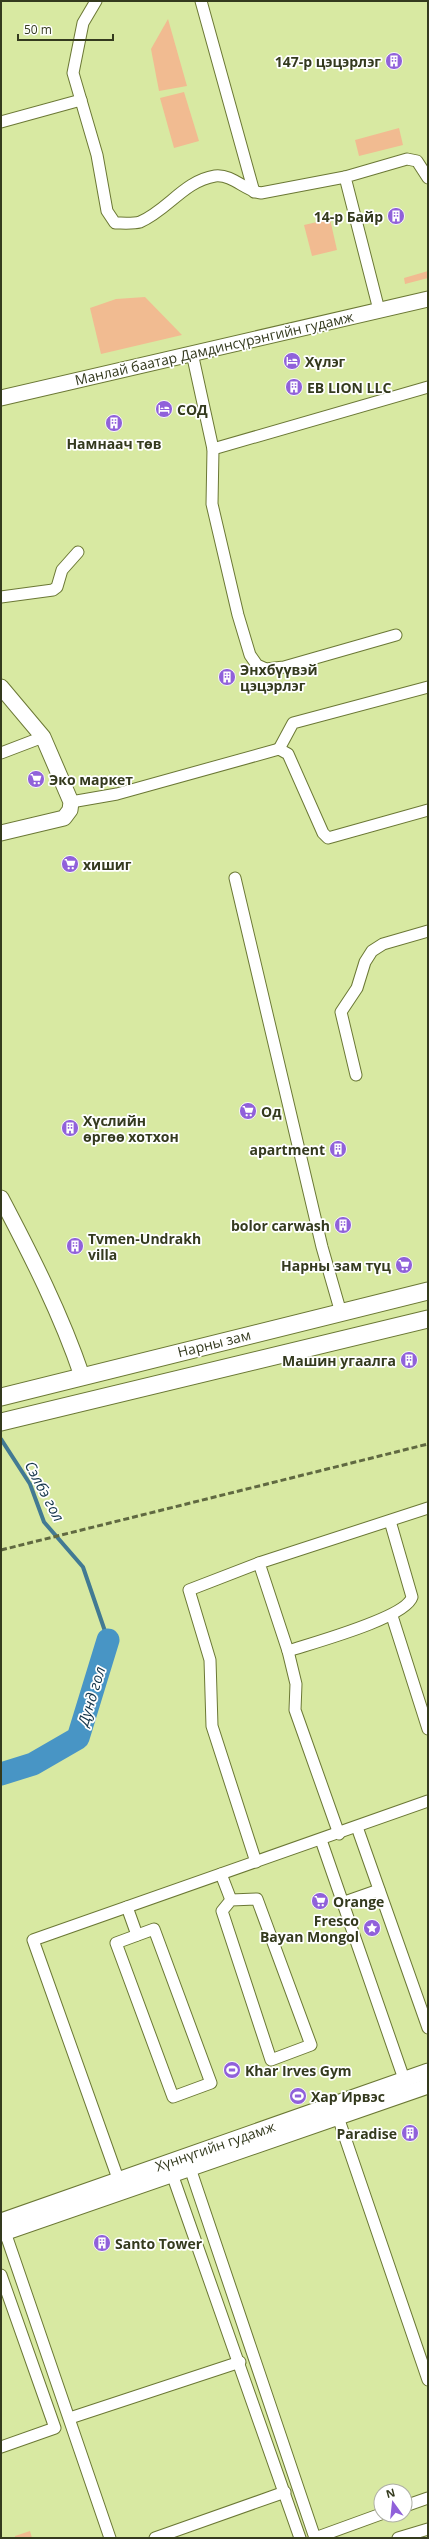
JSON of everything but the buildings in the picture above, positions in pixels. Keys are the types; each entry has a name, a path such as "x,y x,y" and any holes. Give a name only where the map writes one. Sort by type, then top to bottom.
{"main road":[{"name":"Манлай баатар Дамдинсүрэнгийн гудамж","path":"1,398 428,299"},
{"path":"1,687 43,737 71,802 70,810 64,818 1,833"},
{"path":"1,1198 30,1254 68,1339 82,1376"},
{"name":"Нарны зам","path":"1,1397 428,1291"},
{"path":"345,1312 356,1325 356,1336"},
{"name":"Нарны зам","path":"1,1422 428,1319"},
{"name":"Хүннүгийн гудамж","path":"2,2229 428,2071"},
{"name":"Хүннүгийн гудамж","path":"121,2186 172,2174 428,2086"}],"street":[{"path":"96,1 83,23 73,72 97,155 107,211 115,223 139,222 164,209 188,186 216,176 225,176 254,192 261,193 345,177 407,159 417,160 428,178"},
{"path":"201,1 254,192"},
{"path":"1,122 81,100"},
{"path":"345,177 379,310"},
{"path":"192,353 213,449 212,504 238,614 250,655 257,665 266,669 284,667 396,635"},
{"path":"213,449 428,387"},
{"path":"1,597 53,590 57,587 62,570 78,552"},
{"path":"279,749 293,724 428,687"},
{"path":"1,753 43,737"},
{"path":"71,802 123,792 279,749 288,754 320,826 328,838 428,810"},
{"path":"235,878 322,1247 345,1312"},
{"path":"356,1075 340,1012 357,988 365,962 377,947 428,931"},
{"path":"256,1862 212,1726 210,1660 189,1590 259,1563 428,1508"},
{"path":"288,1651 392,1616 410,1602 412,1597 390,1521"},
{"path":"259,1563 288,1651 296,1684 296,1710 339,1834"},
{"path":"392,1616 428,1729"},
{"path":"121,2186 33,1940 428,1802"},
{"path":"357,1827 428,2028"},
{"path":"321,1840 404,2079"},
{"path":"221,1874 232,1900"},
{"path":"342,1903 379,1890"},
{"path":"258,1898 311,2046 271,2060 222,1912 232,1900 258,1898"},
{"path":"127,1907 137,1935"},
{"path":"154,1929 211,2083 173,2097 116,1943 137,1935 154,1929"},
{"path":"338,2117 428,2380"},
{"path":"190,2168 315,2538 373,2517"},
{"path":"172,2174 240,2362 300,2538"},
{"path":"2,2229 70,2418 110,2538"},
{"path":"1,2275 55,2428 1,2447"},
{"path":"70,2418 240,2362"},
{"path":"155,2538 285,2492"},
{"path":"413,2503 428,2498"},
{"path":"398,2538 428,2529"}],"shaded area":[{"path":"168,19 187,86 159,91 151,49"},
{"path":"184,92 199,141 174,148 160,98"},
{"path":"399,128 403,145 359,156 355,140"},
{"path":"330,219 337,250 312,256 304,225"},
{"path":"428,271 428,278 405,284 404,278"},
{"path":"145,297 182,335 101,354 90,308 116,299"},
{"path":"30,2531 32,2538 15,2538 15,2536"}],"waterway":[{"name":"Сэлбэ гол","path":"1,1439 30,1484 44,1522 83,1567 108,1640"},
{"name":"Дунд гол","path":"1,1774 33,1764 78,1738 108,1640"}],"railway":[{"path":"1,1550 428,1444"}],"place":[{"name":"147-р цэцэрлэг","path":"394,61"},
{"name":"14-р Байр","path":"396,216"},
{"name":"Хүлэг","path":"292,361"},
{"name":"EB LION LLC","path":"294,387"},
{"name":"СОД","path":"164,409"},
{"name":"Намнаач төв","path":"114,423"},
{"name":"Энхбүүвэй цэцэрлэг","path":"227,677"},
{"name":"Эко маркет","path":"36,779"},
{"name":"хишиг","path":"70,864"},
{"name":"Од","path":"248,1111"},
{"name":"Хүслийн өргөө хотхон","path":"70,1128"},
{"name":"apartment","path":"338,1149"},
{"name":"bolor carwash","path":"343,1225"},
{"name":"Tvmen-Undrakh villa","path":"75,1246"},
{"name":"Нарны зам түц","path":"404,1265"},
{"name":"Машин угаалга","path":"409,1360"},
{"name":"Orange","path":"320,1901"},
{"name":"Fresco Bayan Mongol","path":"372,1928"},
{"name":"Khar Irves Gym","path":"232,2070"},
{"name":"Хар Ирвэс","path":"298,2096"},
{"name":"Paradise","path":"410,2133"},
{"name":"Santo Tower","path":"102,2243"}]}
